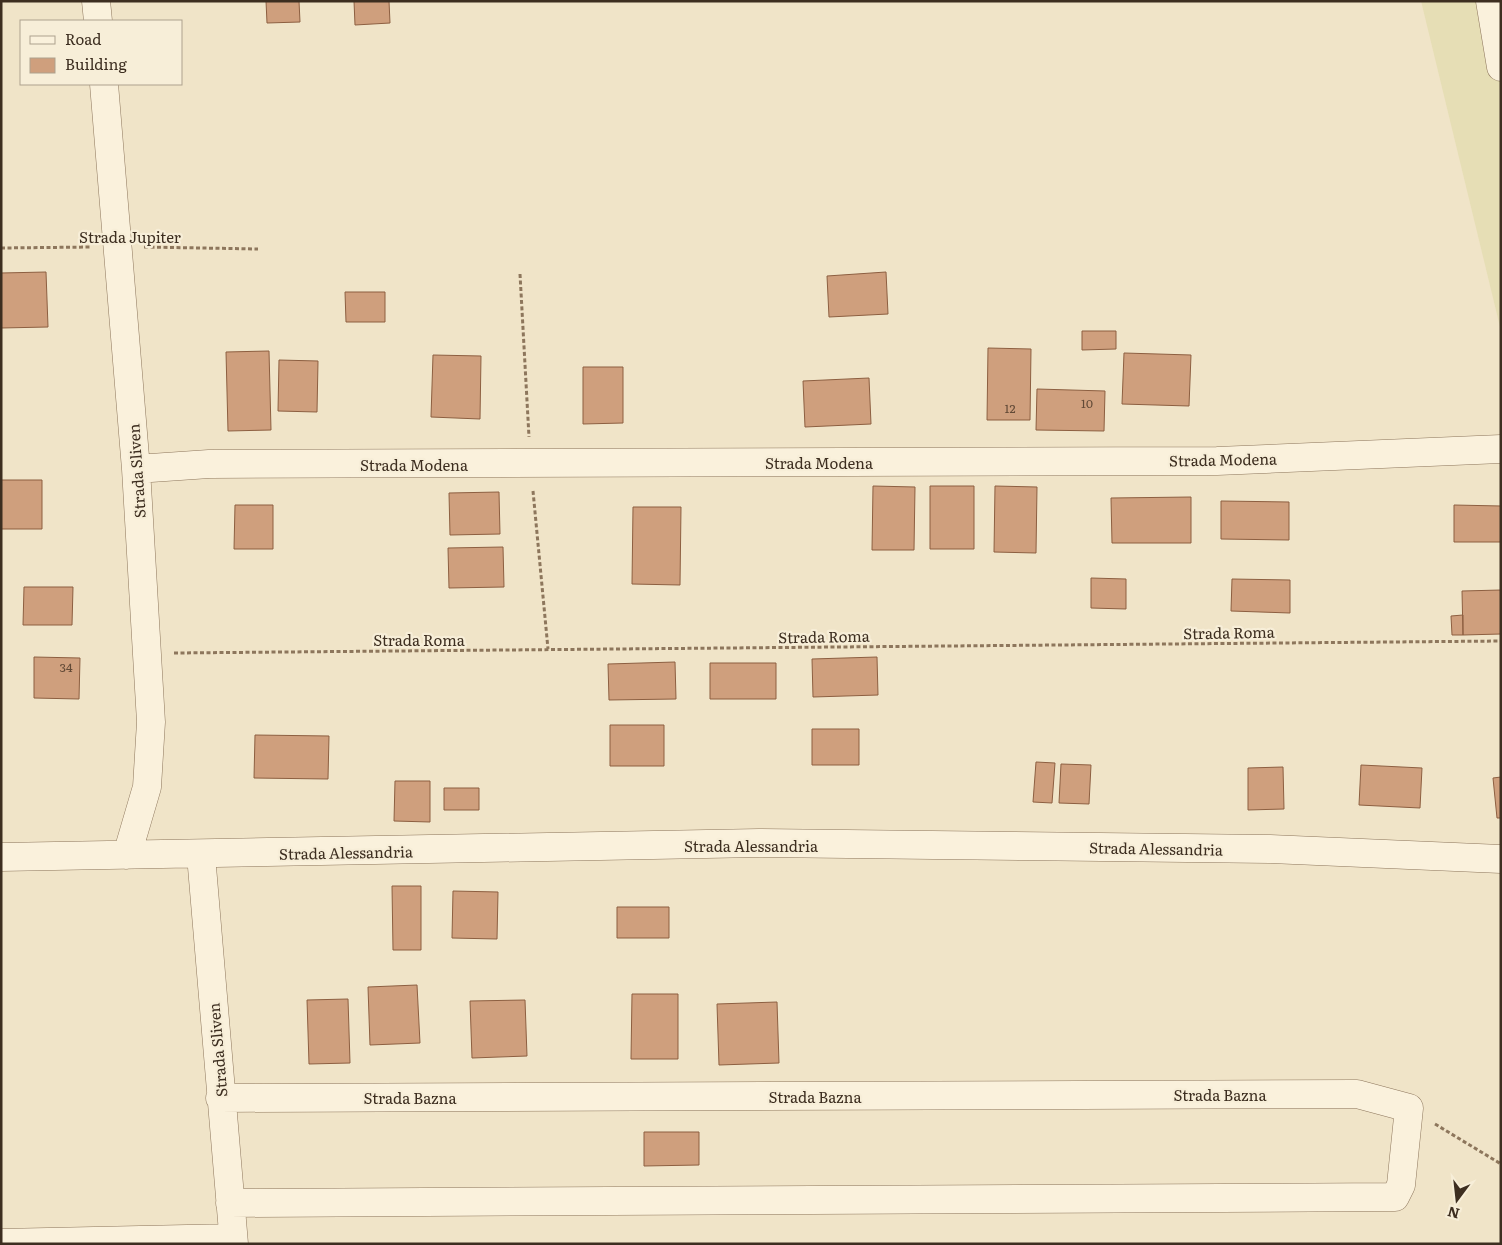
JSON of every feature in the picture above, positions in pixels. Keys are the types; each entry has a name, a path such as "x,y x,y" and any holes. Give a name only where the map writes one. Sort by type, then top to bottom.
{"street":[{"path":"96,1 98,20"},
{"path":"1490,1 1501,67"},
{"name":"Strada Sliven","path":"104,85 136,469 151,722 147,788 127,855"},
{"name":"Strada Modena","path":"136,469 209,464 1217,461 1501,449"},
{"name":"Strada Alessandria","path":"1,857 201,855 759,843 1270,849 1501,859"},
{"name":"Strada Sliven","path":"201,855 220,1098 234,1241"},
{"name":"Strada Bazna","path":"220,1098 1357,1094 1409,1108"},
{"path":"230,1203 1395,1197 1401,1185 1409,1108"},
{"path":"1,1243 234,1241"}],"path":[{"name":"Strada Jupiter","path":"1,248 258,249"},
{"name":"Strada Roma","path":"147,653 1501,641"},
{"path":"1409,1108 1501,1164"}],"shaded area":[{"path":"1421,1 1501,1 1501,331"}],"building":[{"path":"266,1 299,1 300,22 267,23"},
{"path":"354,1 389,1 390,23 355,25"},
{"path":"46,272 48,327 1,328 1,273"},
{"path":"886,272 888,314 829,317 827,276"},
{"path":"345,292 385,292 385,322 346,322"},
{"path":"1082,331 1116,331 1116,349 1082,350"},
{"path":"988,348 1031,349 1030,420 987,420"},
{"path":"269,351 271,430 228,431 226,352"},
{"path":"1124,353 1191,355 1189,406 1122,404"},
{"path":"433,355 481,356 480,419 431,417"},
{"path":"279,360 318,361 317,412 278,411"},
{"path":"583,367 623,367 623,423 583,424"},
{"path":"869,378 871,424 805,427 803,381"},
{"path":"1037,389 1105,391 1104,431 1036,430"},
{"path":"1,480 42,480 42,529 1,529"},
{"path":"873,486 915,487 914,550 872,550"},
{"path":"930,486 974,486 974,549 930,549"},
{"path":"995,486 1037,487 1036,553 994,552"},
{"path":"499,492 500,534 450,535 449,493"},
{"path":"1191,497 1191,543 1112,543 1111,498"},
{"path":"1221,501 1289,502 1289,540 1221,539"},
{"path":"235,505 273,505 273,549 234,549"},
{"path":"1454,505 1501,506 1501,542 1454,542"},
{"path":"633,507 681,507 680,585 632,584"},
{"path":"503,547 504,587 449,588 448,548"},
{"path":"1091,578 1126,579 1126,609 1091,608"},
{"path":"1232,579 1290,580 1290,613 1231,611"},
{"path":"24,587 73,587 72,625 23,625"},
{"path":"1501,590 1501,634 1463,635 1462,591"},
{"path":"1463,615 1463,635 1452,635 1451,616"},
{"path":"34,657 80,658 79,699 34,698"},
{"path":"877,657 878,695 813,697 812,659"},
{"path":"675,662 676,699 609,700 608,664"},
{"path":"710,663 776,663 776,699 710,699"},
{"path":"610,725 664,725 664,766 610,766"},
{"path":"812,729 859,729 859,765 812,765"},
{"path":"255,735 329,736 328,779 254,778"},
{"path":"1036,762 1055,763 1052,803 1033,802"},
{"path":"1061,764 1091,765 1089,804 1059,803"},
{"path":"1361,765 1422,768 1420,808 1359,805"},
{"path":"1283,767 1284,809 1248,810 1248,768"},
{"path":"1501,777 1501,818 1497,818 1493,778"},
{"path":"395,781 430,781 430,822 394,821"},
{"path":"444,788 479,788 479,810 444,810"},
{"path":"392,886 421,886 421,950 393,950"},
{"path":"453,891 498,892 497,939 452,938"},
{"path":"617,907 669,907 669,938 617,938"},
{"path":"417,985 420,1043 370,1045 368,987"},
{"path":"632,994 678,994 678,1059 631,1059"},
{"path":"348,999 350,1063 309,1064 307,1000"},
{"path":"525,1000 527,1056 472,1058 470,1001"},
{"path":"777,1002 779,1063 719,1065 717,1004"},
{"path":"644,1132 699,1132 699,1165 644,1166"}]}
